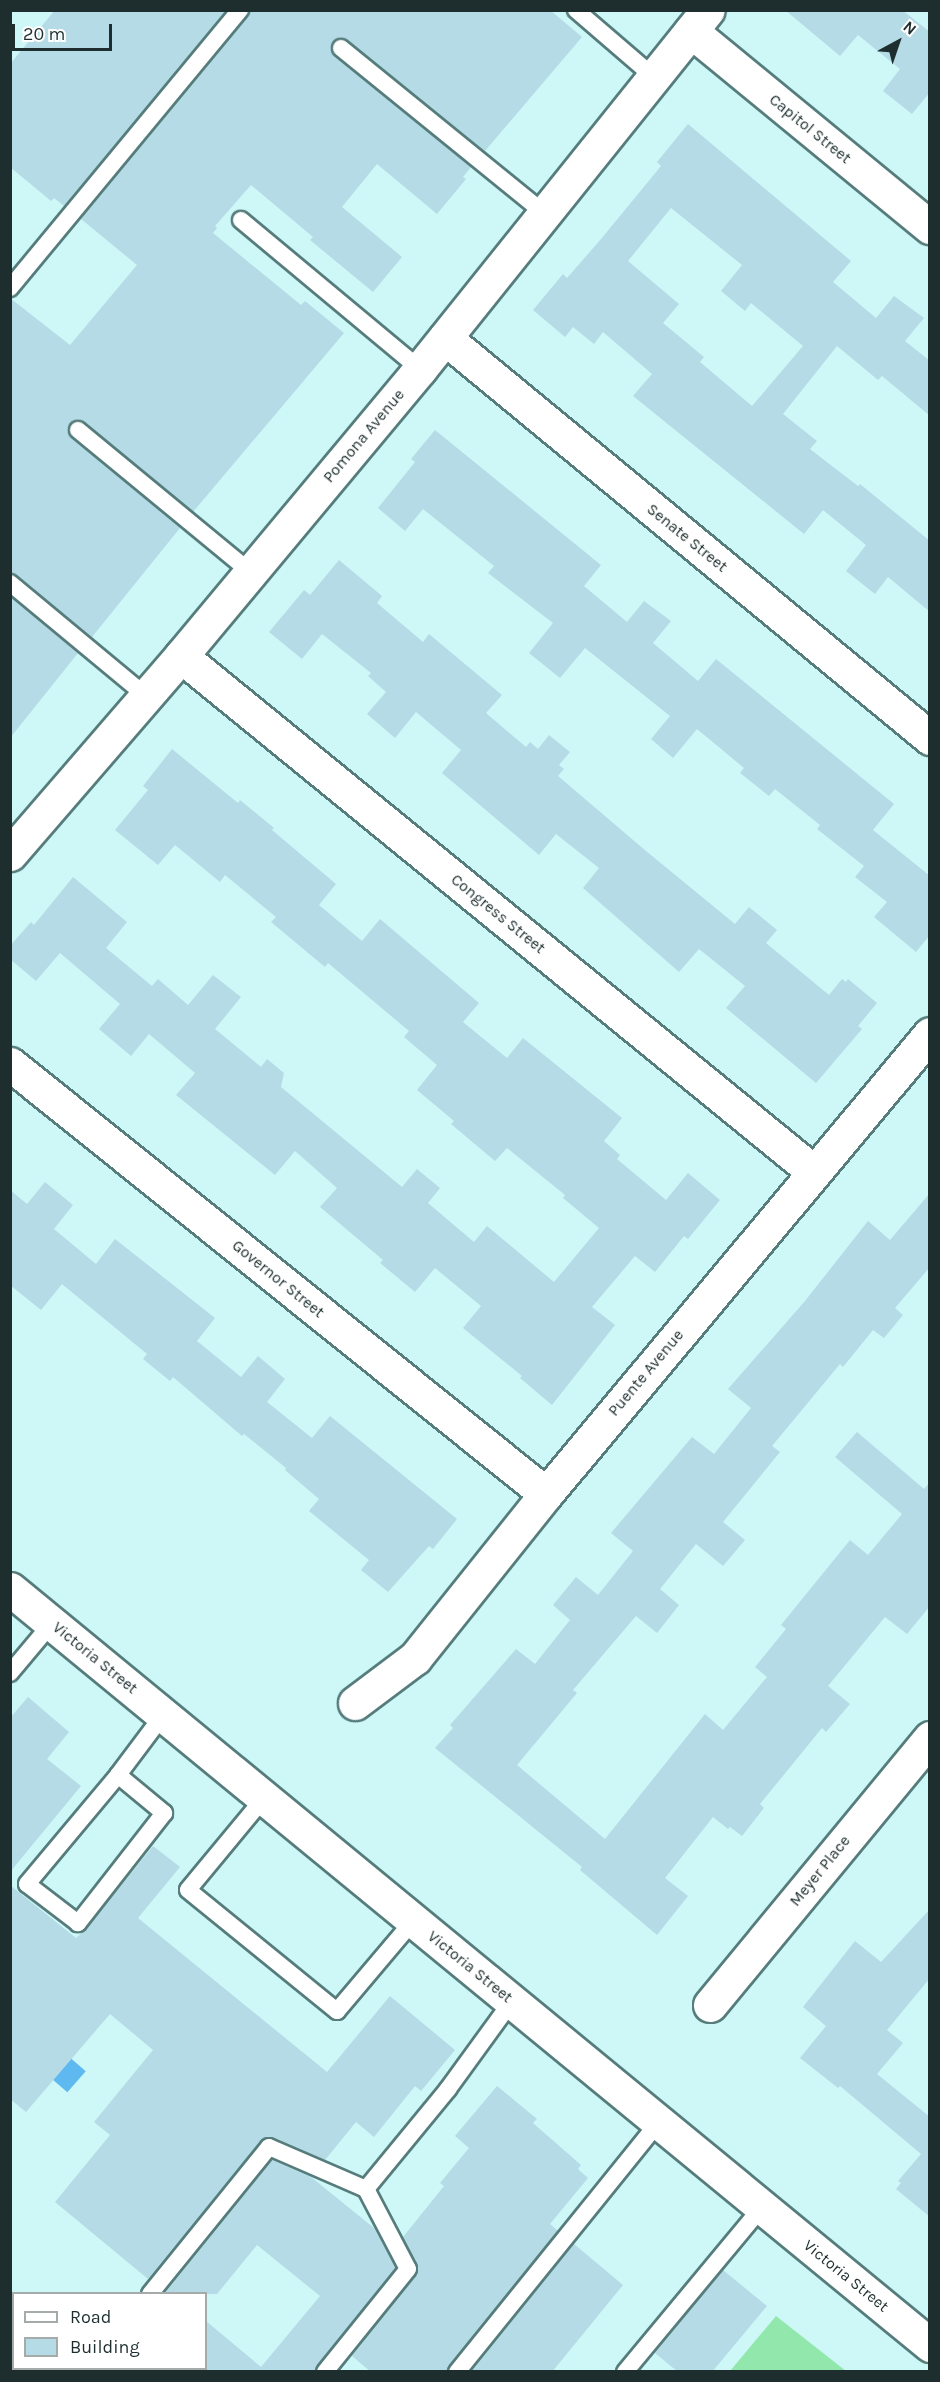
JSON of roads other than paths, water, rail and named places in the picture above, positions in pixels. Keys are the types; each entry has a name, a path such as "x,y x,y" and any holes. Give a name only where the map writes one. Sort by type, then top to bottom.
{"street":[{"name":"Pomona Avenue","path":"10,854 181,656 420,369 700,21"},
{"name":"Capitol Street","path":"700,21 930,227"},
{"name":"Senate Street","path":"445,338 930,738"},
{"name":"Congress Street","path":"181,656 814,1172"},
{"name":"Puente Avenue","path":"356,1703 416,1658 546,1494 930,1034"},
{"name":"Governor Street","path":"10,1064 546,1494"},
{"name":"Victoria Street","path":"10,1589 930,2345"},
{"name":"Meyer Place","path":"710,2005 930,1738"}],"lane":[{"path":"10,288 240,10"},
{"path":"576,10 654,77"},
{"path":"341,48 544,213"},
{"path":"241,220 420,369"},
{"path":"78,430 250,572"},
{"path":"10,583 146,696"},
{"path":"10,1673 52,1623"},
{"path":"118,1775 164,1813 78,1923 27,1884 118,1775 163,1714"},
{"path":"264,1798 188,1890 337,2011 413,1921"},
{"path":"366,2189 448,2089 512,2001"},
{"path":"457,2372 659,2122"},
{"path":"152,2292 269,2147 366,2189 408,2269 325,2372"},
{"path":"625,2372 762,2207"}],"water":[{"path":"51,2041 86,2071 67,2092 33,2062"}]}
